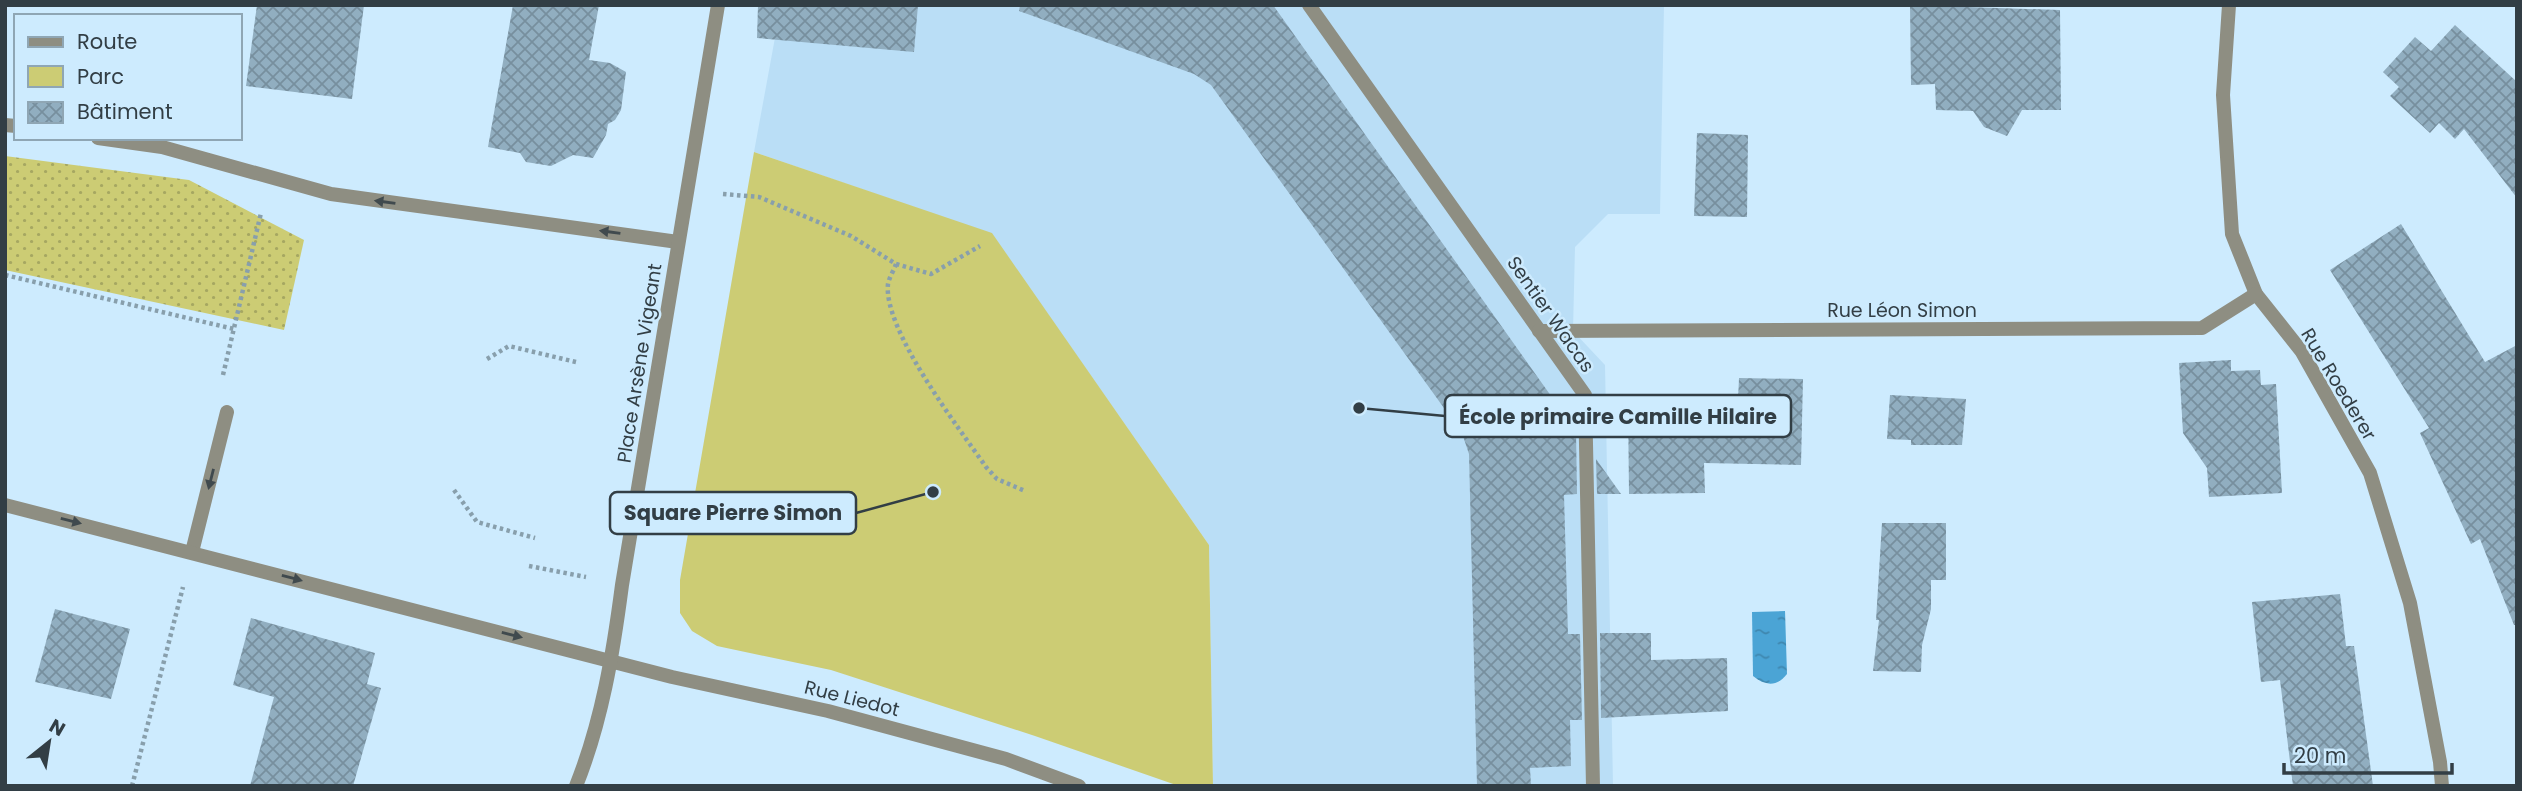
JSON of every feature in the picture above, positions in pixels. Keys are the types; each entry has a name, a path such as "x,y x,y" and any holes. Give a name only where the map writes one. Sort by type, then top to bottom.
{"street":[{"path":"678,242 718,5"},
{"name":"Sentier Wacas","path":"1310,5 1585,395 1593,786"},
{"name":"Rue Roederer","path":"2229,5 2222,95 2232,234 2256,294 2302,352 2370,473 2410,604 2440,762 2441,786"},
{"name":"Place Arsène Vigeant","path":"112,140 162,147 331,194 678,242 612,660 599,715 576,786"},
{"name":"Rue Léon Simon","path":"1539,331 2202,328 2256,294"},
{"path":"192,552 228,412"},
{"path":"5,505 612,660"},
{"name":"Rue Liedot","path":"612,660 672,677 828,710 1006,759 1079,786"}],"path":[{"path":"221,383 269,178"},
{"path":"687,190 759,197 851,236 896,264 931,274 980,246"},
{"path":"896,264 888,285 894,320 920,370 997,480 1025,491"},
{"path":"5,275 233,329"},
{"path":"487,359 509,346 576,362"},
{"path":"454,490 477,522 535,538"},
{"path":"132,786 192,552"},
{"path":"529,566 622,585"}],"shaded area":[{"path":"781,5 1664,5 1660,214 1608,214 1575,247 1573,331 1605,365 1613,786 1213,786 1209,545 992,234 754,152"}],"green space":[{"path":"754,152 992,233 1209,545 1213,786 1179,786 831,670 717,646 692,631 680,613 680,580"},
{"path":"5,156 189,180 304,240 284,330 5,270"}],"water":[{"path":"1785,611 1787,674 1775,683 1762,682 1753,676 1752,612"}],"building":[{"path":"257,5 364,5 352,99 246,86"},
{"path":"513,5 599,5 589,60 610,63 626,72 621,110 615,120 608,124 606,135 593,158 573,155 551,166 526,162 520,153 488,147"},
{"path":"758,5 918,5 914,52 757,38"},
{"path":"1020,5 1273,5 1576,431 1577,494 1564,495 1568,634 1580,634 1582,720 1570,720 1571,766 1530,768 1531,786 1477,786 1469,454 1462,433 1211,85 1194,74 1019,11"},
{"path":"1910,5 2060,10 2061,110 2022,110 2007,136 1984,127 1973,111 1936,110 1935,84 1911,85"},
{"path":"2455,25 2517,82 2517,198 2464,129 2455,139 2439,123 2430,133 2390,96 2399,87 2383,72 2415,37 2431,51"},
{"path":"1697,133 1748,135 1747,217 1694,216"},
{"path":"2401,224 2485,362 2517,345 2517,625 2514,625 2480,539 2471,544 2420,433 2429,428 2330,270"},
{"path":"2231,360 2231,371 2260,370 2261,385 2276,384 2282,493 2209,497 2207,468 2183,433 2179,363"},
{"path":"1739,378 1803,379 1801,465 1704,463 1705,493 1629,494 1628,402 1738,400"},
{"path":"1890,395 1966,399 1962,445 1911,445 1911,440 1887,439"},
{"path":"1596,459 1621,494 1597,494"},
{"path":"1882,523 1946,523 1946,580 1931,580 1931,609 1922,645 1921,672 1873,671 1879,620 1876,620"},
{"path":"2340,594 2346,646 2354,646 2373,786 2293,786 2280,680 2261,682 2252,602"},
{"path":"55,609 130,629 111,699 35,682"},
{"path":"251,618 375,653 367,684 381,688 353,786 250,786 274,697 233,685"},
{"path":"1600,633 1651,633 1651,660 1727,658 1728,711 1601,718"}],"place":[{"name":"École primaire Camille Hilaire","path":"1359,408"},
{"name":"Square Pierre Simon","path":"933,492"}]}
